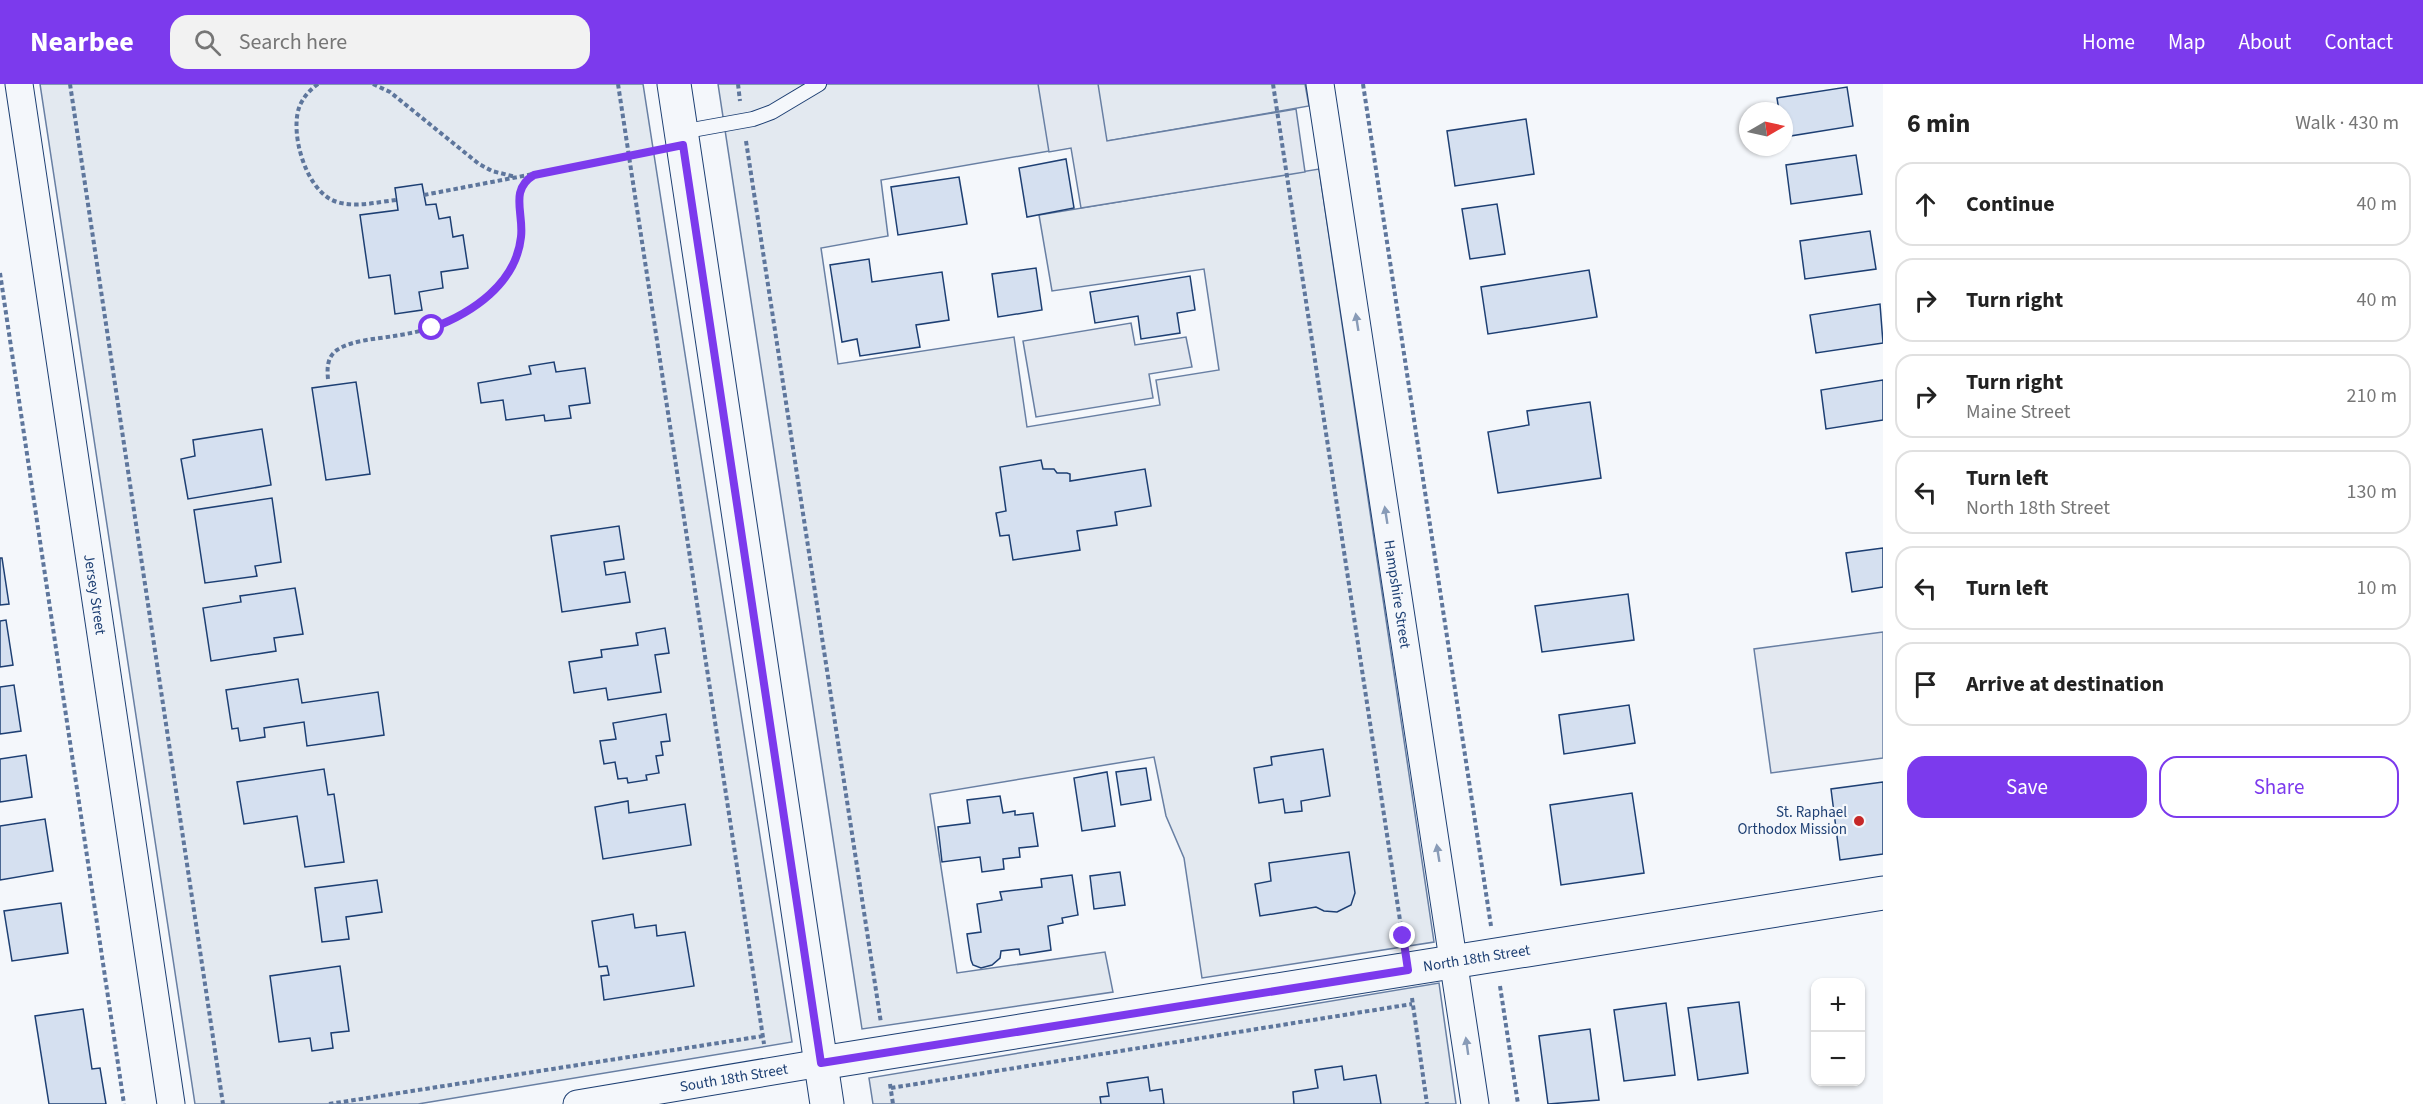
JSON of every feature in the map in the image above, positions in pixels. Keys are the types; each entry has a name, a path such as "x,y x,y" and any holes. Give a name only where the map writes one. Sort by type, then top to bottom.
{"street":[{"name":"Jersey Street","path":"19,84 171,1104"},
{"path":"674,84 828,1104"},
{"name":"Hampshire Street","path":"1320,84 1475,1104"},
{"name":"North 18th Street","path":"821,1063 1883,893"},
{"name":"South 18th Street","path":"576,1104 821,1063"}],"lane":[{"path":"682,138 772,112 819,84"}],"path":[{"path":"70,84 223,1104"},
{"path":"318,84 307,92 299,107 297,128 299,148 307,171 320,191 332,200 344,204 369,204 396,200"},
{"path":"373,84 390,92 479,164 492,171 520,178"},
{"path":"618,84 768,1071"},
{"path":"1273,84 1427,1104"},
{"path":"1363,84 1518,1104"},
{"path":"743,121 893,1104"},
{"path":"424,195 629,156 682,138"},
{"path":"328,379 330,357 336,350 370,340 432,328 470,311 488,297 509,271 516,256 521,237 520,190 524,181 534,175"},
{"path":"0,273 124,1104"},
{"path":"891,1088 1412,1004"},
{"path":"329,1104 763,1036"}],"shaded area":[{"path":"40,84 643,84 792,1042 418,1104 195,1104"},
{"path":"718,84 1305,84 1309,106 881,180 888,236 821,248 838,364 1014,337 1027,427 1160,405 1156,380 1219,370 1204,269 1052,291 1039,215 1319,169 1434,942 1202,978 1184,858 1166,816 1154,757 930,794 957,973 1105,952 1113,992 862,1029"},
{"path":"1038,84 1098,84 1107,141 1296,109 1305,172 1081,208 1071,148 1049,152"},
{"path":"1131,323 1135,345 1186,337 1192,367 1149,374 1153,398 1036,417 1023,341"},
{"path":"1883,632 1883,758 1771,773 1754,649"},
{"path":"1439,983 1456,1104 873,1104 869,1078"}],"building":[{"path":"1847,87 1853,126 1793,136 1793,102 1778,102 1777,98"},
{"path":"1526,119 1534,174 1455,186 1447,131"},
{"path":"1856,155 1862,194 1791,204 1786,165"},
{"path":"1066,159 1074,208 1027,217 1019,168"},
{"path":"959,177 967,224 898,235 891,187"},
{"path":"422,184 426,205 436,204 439,219 450,217 453,237 463,235 468,268 441,272 443,288 419,292 422,310 395,314 390,275 369,278 360,215 398,210 395,188"},
{"path":"1497,204 1505,254 1470,259 1462,209"},
{"path":"1870,231 1876,269 1805,279 1800,241"},
{"path":"869,259 872,282 942,272 949,320 916,325 920,347 860,356 857,339 842,342 830,265"},
{"path":"1036,268 1042,310 998,317 992,274"},
{"path":"1589,270 1597,317 1488,334 1481,287"},
{"path":"1190,276 1195,310 1177,313 1180,333 1141,339 1138,316 1095,323 1090,292"},
{"path":"1880,304 1883,343 1816,353 1810,315"},
{"path":"554,362 556,372 585,368 590,403 569,406 571,418 545,421 544,415 506,420 503,400 481,403 478,383 531,374 529,366"},
{"path":"1883,380 1883,420 1826,429 1821,390"},
{"path":"356,382 370,474 326,480 312,388"},
{"path":"1590,402 1601,478 1498,493 1488,432 1529,425 1527,411"},
{"path":"262,429 271,485 188,499 181,459 195,456 193,440"},
{"path":"1041,460 1043,469 1054,469 1057,473 1070,474 1070,481 1145,469 1151,506 1115,512 1117,525 1077,531 1080,550 1013,560 1009,535 1000,536 996,513 1006,511 1000,467"},
{"path":"272,498 281,562 255,566 257,576 205,583 194,510"},
{"path":"619,526 624,559 604,562 606,575 625,572 630,602 562,612 551,536"},
{"path":"1883,548 1883,587 1852,592 1846,553"},
{"path":"0,558 2,558 9,604 0,605"},
{"path":"295,588 303,634 274,638 276,651 211,661 203,608 241,602 240,596"},
{"path":"1628,594 1634,640 1542,652 1535,606"},
{"path":"6,620 13,665 0,667 0,621"},
{"path":"665,628 669,653 655,655 661,692 608,700 606,688 574,693 569,662 602,657 601,650 638,645 636,633"},
{"path":"298,679 302,703 378,692 384,735 307,746 304,722 264,728 265,737 240,741 238,728 232,729 226,690"},
{"path":"14,685 21,731 0,734 0,687"},
{"path":"1629,705 1635,743 1564,754 1559,715"},
{"path":"666,714 670,741 661,742 663,755 656,756 659,773 646,775 647,780 628,783 627,778 618,779 615,762 604,764 600,741 616,739 613,723"},
{"path":"1323,749 1330,796 1301,801 1302,811 1285,813 1283,799 1259,803 1254,768 1272,765 1271,757"},
{"path":"26,755 32,797 0,802 0,759"},
{"path":"1146,768 1151,800 1121,805 1116,772"},
{"path":"324,769 328,795 334,794 344,862 305,867 297,816 244,824 237,782"},
{"path":"1107,772 1115,826 1082,831 1074,778"},
{"name":"St. Raphael Orthodox Mission","path":"1883,782 1883,854 1840,860 1831,789"},
{"path":"1632,793 1644,873 1561,885 1550,805"},
{"path":"1000,796 1003,813 1015,811 1015,815 1033,813 1038,846 1019,848 1020,857 1003,859 1004,869 982,872 980,857 942,862 938,827 970,823 967,800"},
{"path":"628,801 629,813 685,804 691,845 603,859 595,807"},
{"path":"45,819 53,871 0,880 0,826"},
{"path":"1349,852 1355,893 1351,905 1337,912 1324,911 1316,907 1260,916 1255,884 1271,881 1269,863"},
{"path":"1120,872 1125,905 1094,909 1090,876"},
{"path":"1072,875 1078,915 1062,918 1063,923 1048,926 1051,950 1020,955 1019,949 1001,951 1000,958 992,965 981,968 973,965 967,934 981,932 977,904 1002,900 1000,892 1042,887 1041,879"},
{"path":"377,880 382,912 346,917 349,939 322,942 315,888"},
{"path":"61,903 68,953 12,961 4,911"},
{"path":"633,914 635,928 656,925 657,936 685,932 694,986 604,1000 601,976 609,975 607,966 599,967 592,921"},
{"path":"340,966 349,1031 331,1033 333,1048 312,1051 310,1038 279,1042 270,976"},
{"path":"1739,1002 1748,1073 1698,1080 1688,1008"},
{"path":"1666,1003 1675,1075 1624,1081 1614,1010"},
{"path":"83,1009 92,1069 100,1068 106,1104 49,1104 35,1016"},
{"path":"1590,1029 1599,1100 1548,1104 1539,1036"},
{"path":"1342,1066 1344,1080 1376,1075 1381,1104 1294,1104 1293,1092 1318,1088 1315,1070"},
{"path":"1148,1077 1150,1091 1162,1089 1164,1104 1101,1104 1100,1097 1109,1096 1107,1083"}],"place":[{"name":"St. Raphael Orthodox Mission","path":"1859,821"}],"route":[{"path":"432,328 470,311 488,297 509,271 521,237 520,190 524,181 534,175 683,145 821,1063 1408,970 1403,936"}]}
